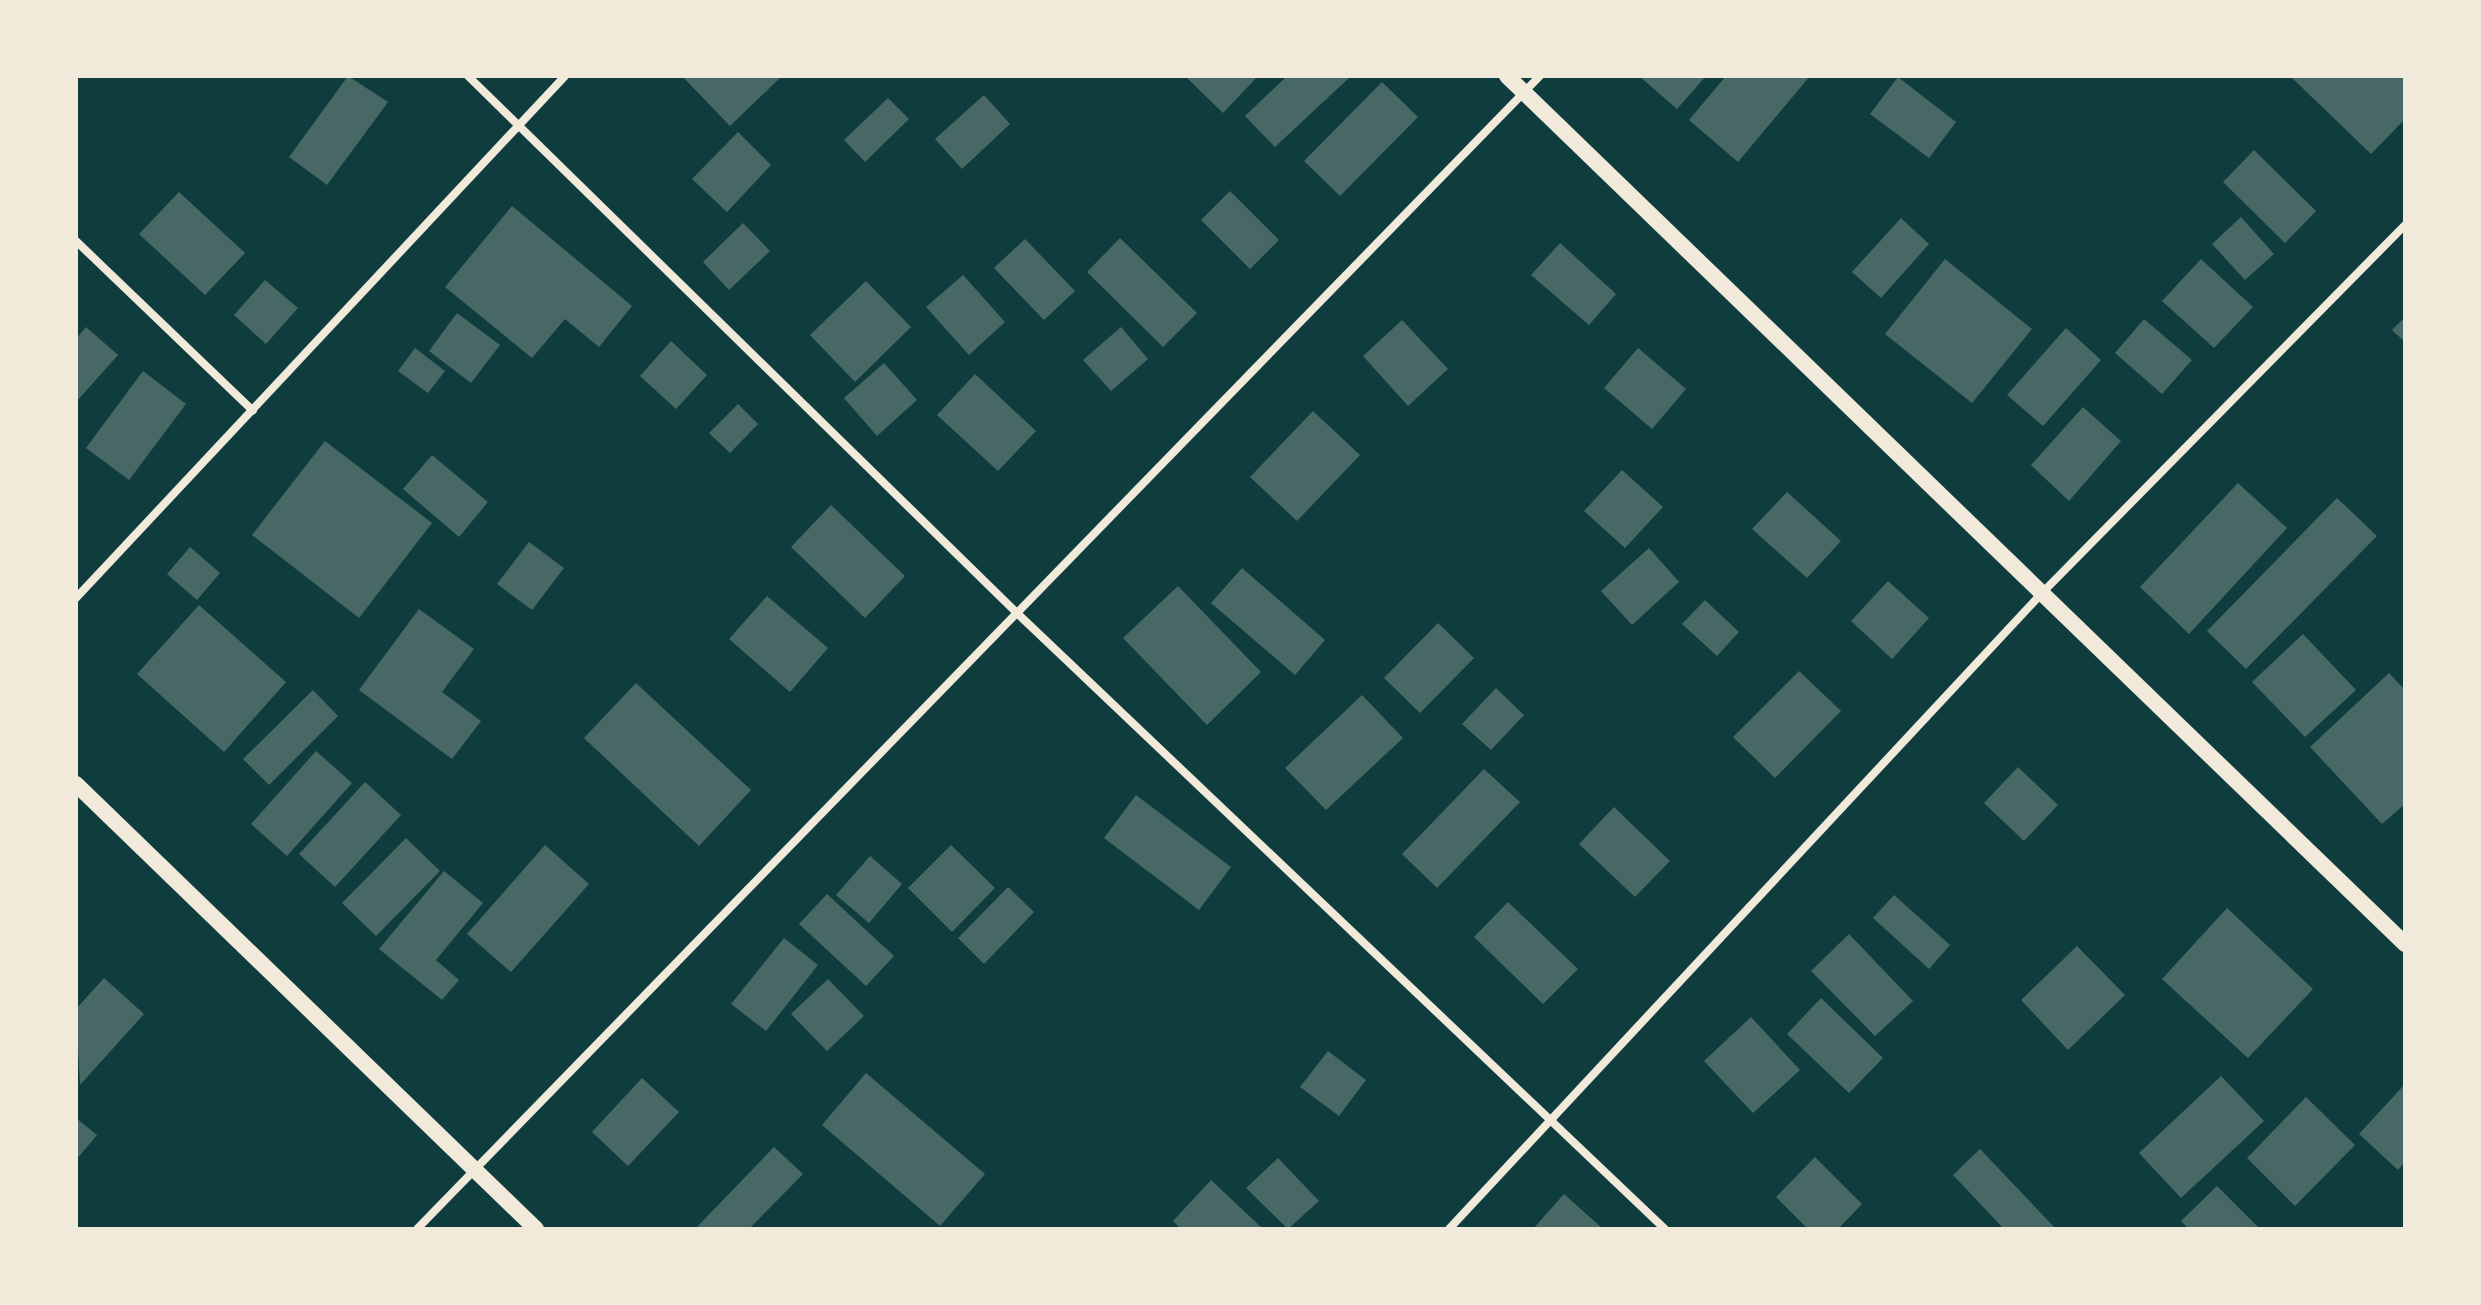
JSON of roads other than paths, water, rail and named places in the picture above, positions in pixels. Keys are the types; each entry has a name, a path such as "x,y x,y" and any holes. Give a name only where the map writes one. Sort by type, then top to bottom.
{"main road":[{"path":"1507,76 2405,944"},
{"path":"76,784 536,1229"}],"street":[{"path":"468,76 1019,615 1665,1229"},
{"path":"76,598 565,76"},
{"path":"417,1229 1019,615 1540,76"},
{"path":"1449,1229 2042,593 2405,225"},
{"path":"76,241 253,411"}]}
